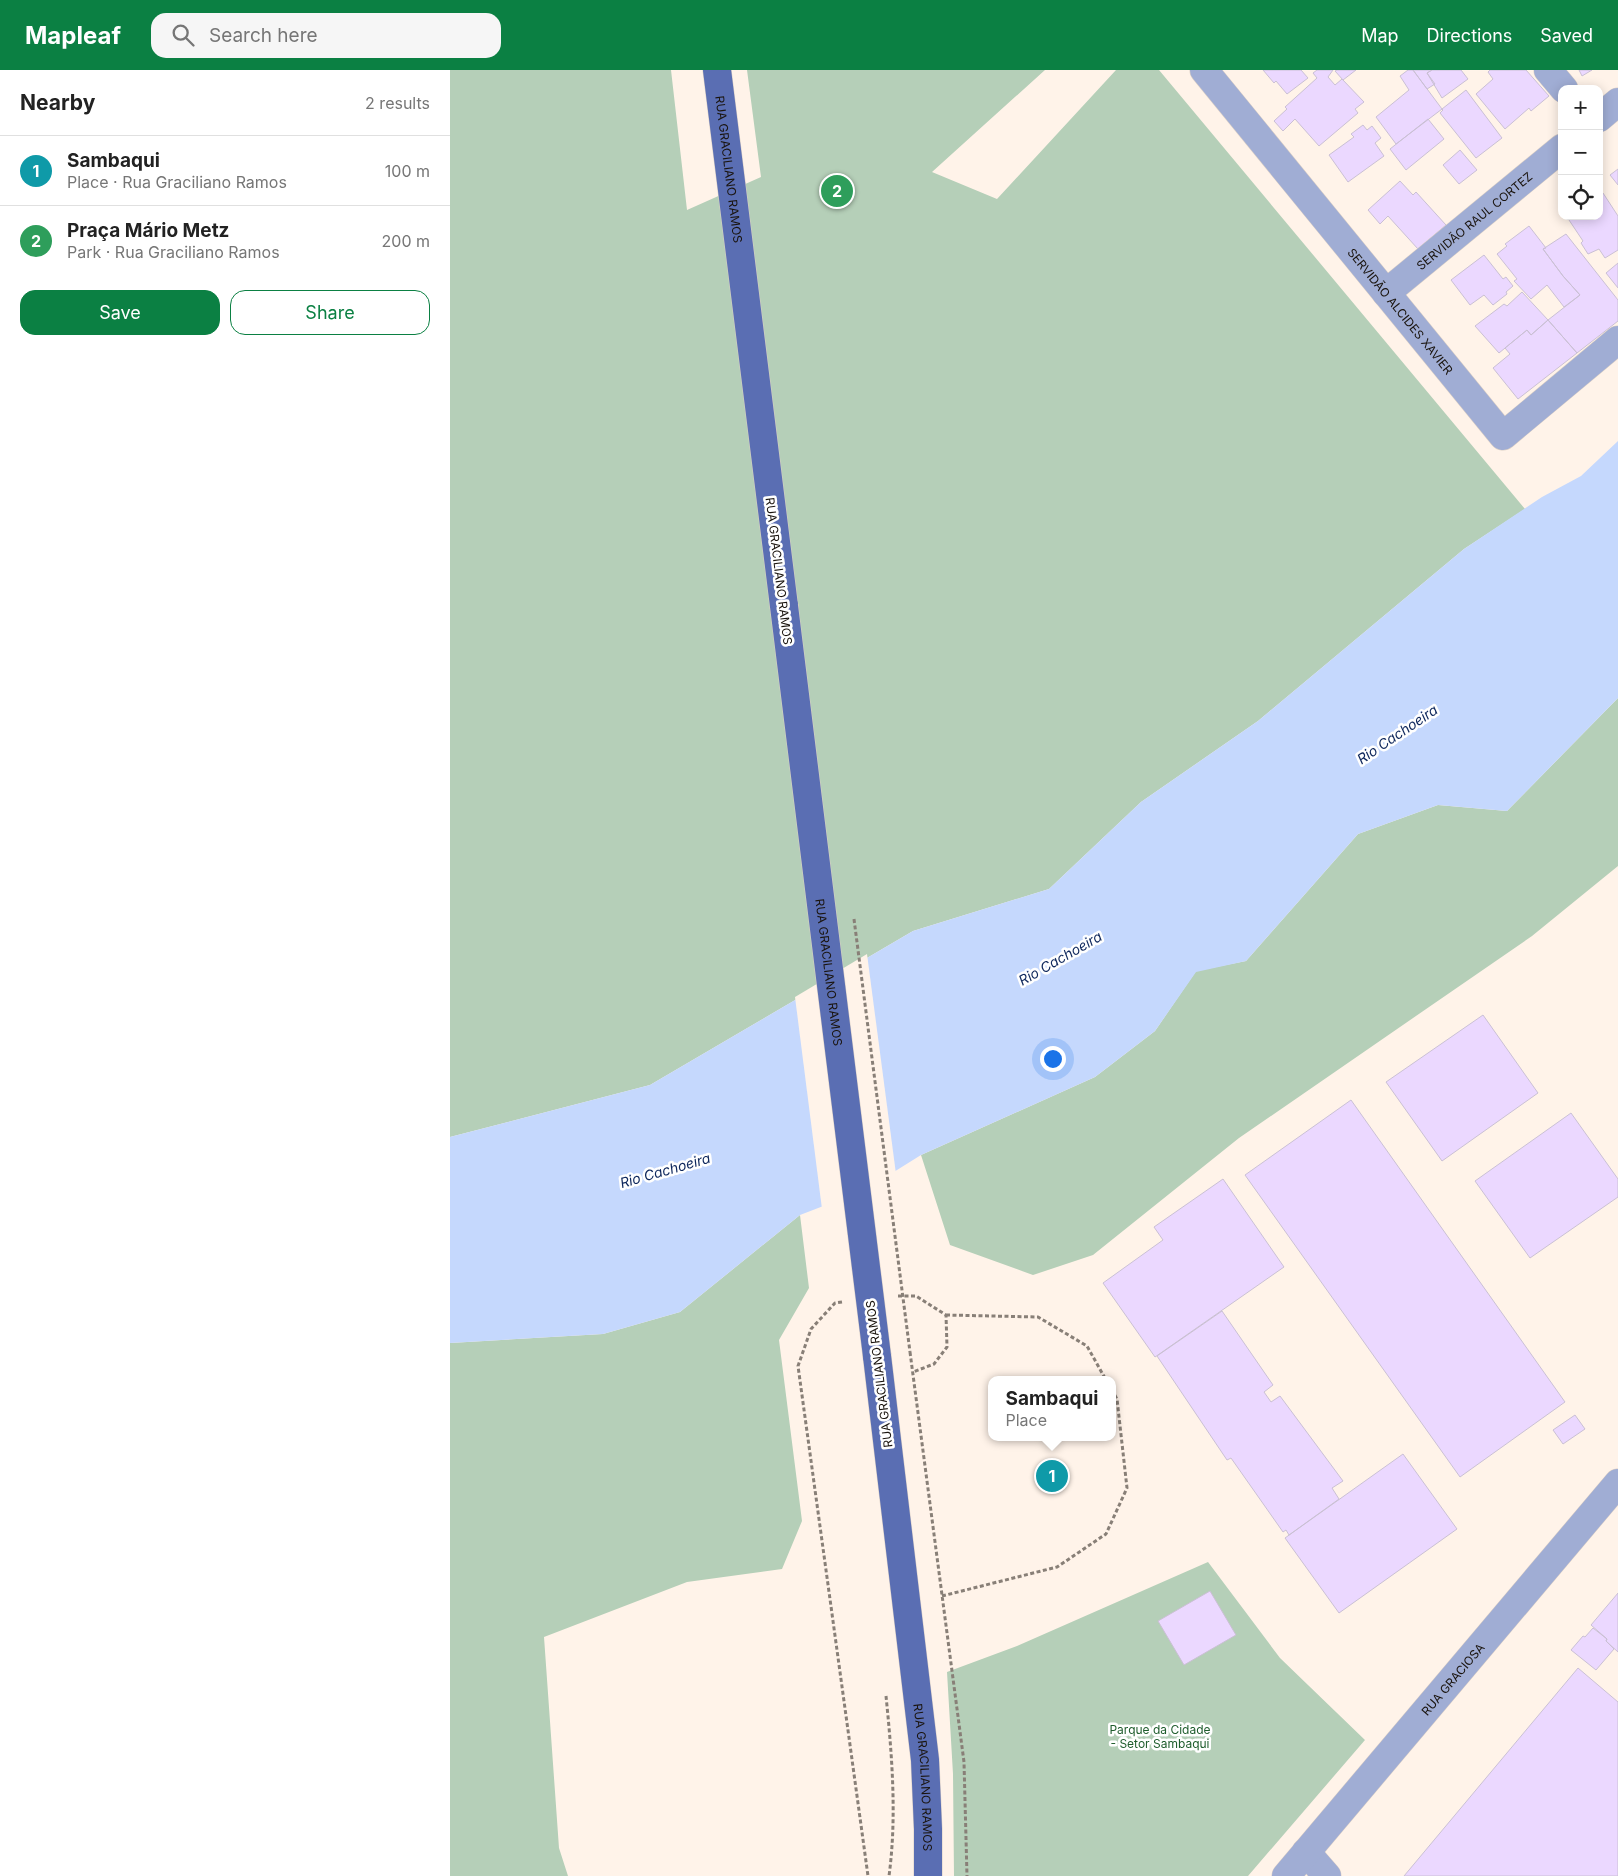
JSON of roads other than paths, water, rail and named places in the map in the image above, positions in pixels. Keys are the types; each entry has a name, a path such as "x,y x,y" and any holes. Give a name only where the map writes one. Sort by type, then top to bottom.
{"main road":[{"name":"RUA GRACILIANO RAMOS","path":"718,70 925,1760 928,1876"}],"street":[{"name":"SERVIDÃO ALCIDES XAVIER","path":"1204,70 1503,436 1618,340"},
{"path":"1548,70 1561,85"},
{"path":"1603,115 1618,102"},
{"name":"SERVIDÃO RAUL CORTEZ","path":"1386,293 1558,151"},
{"name":"RUA GRACIOSA","path":"1286,1876 1618,1483"},
{"path":"1306,1852 1327,1876"}],"water":[{"name":"Rio Cachoeira","path":"1618,441 1618,698 1507,811 1438,805 1358,834 1246,961 1196,972 1155,1031 1095,1077 921,1155 865,1190 800,1215 680,1312 603,1334 450,1343 450,1137 650,1085 913,931 1049,889 1141,802 1258,721 1464,549 1542,497 1581,476"}],"place":[{"name":"Praça Mário Metz","path":"837,191"},
{"name":"Sambaqui","path":"1052,1476"}],"park label":[{"name":"Parque da Cidade - Setor Sambaqui","path":"1160,1736"}]}
